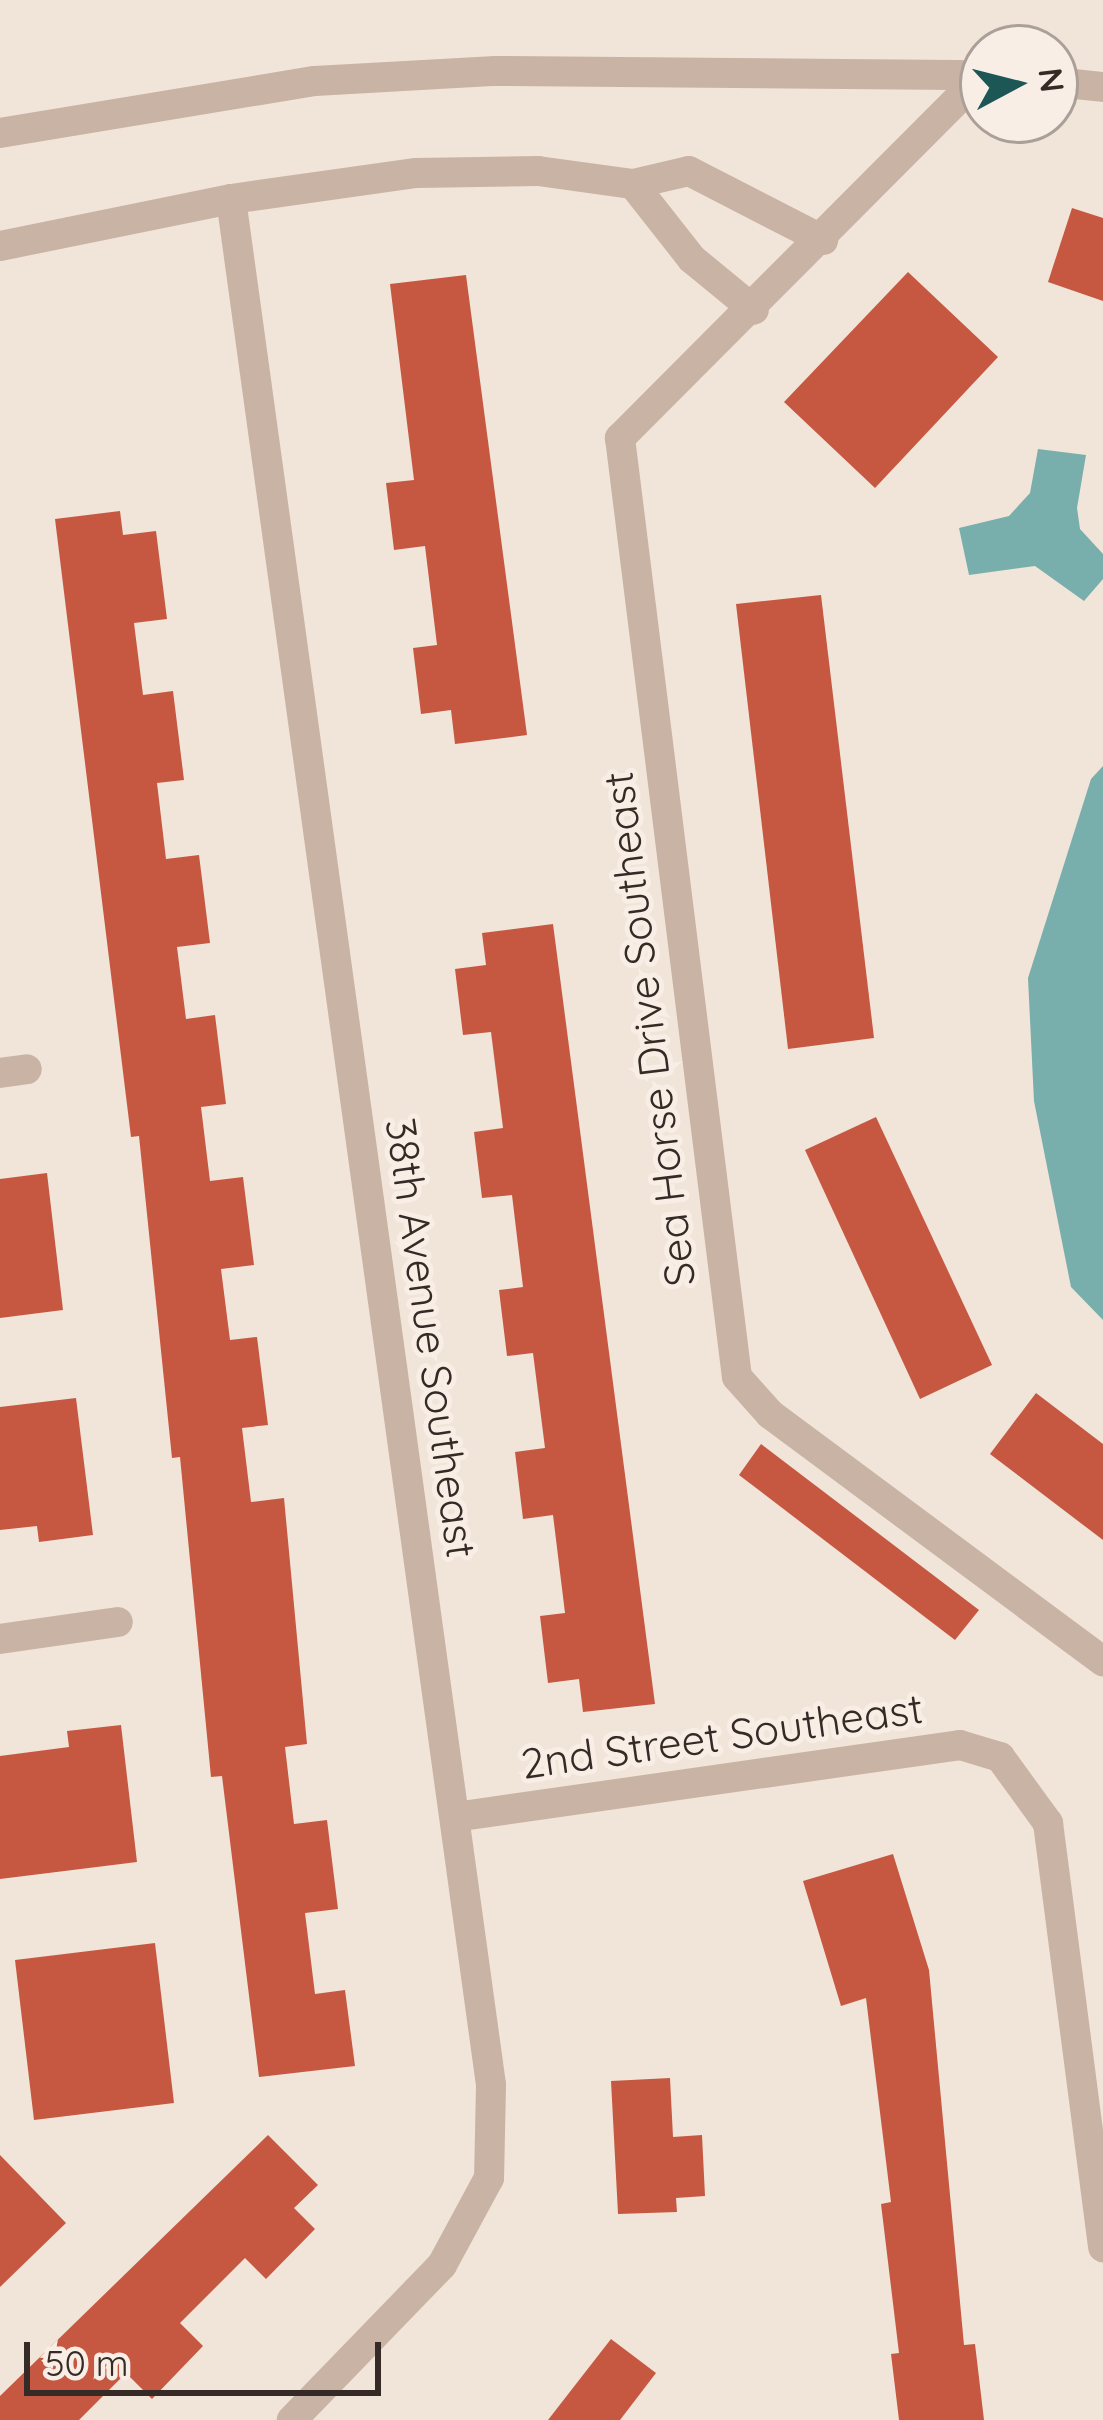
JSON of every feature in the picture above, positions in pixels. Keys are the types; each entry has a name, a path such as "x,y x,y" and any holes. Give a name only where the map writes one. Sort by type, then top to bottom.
{"street":[{"path":"0,133 295,84 496,70 959,75"},
{"name":"Sea Horse Drive Southeast","path":"959,99 788,278 620,438 737,1377 770,1414 1103,1661"},
{"path":"0,246 231,199 416,173 538,172 633,184 689,170 823,240"},
{"path":"633,184 692,259 754,310"},
{"name":"38th Avenue Southeast","path":"231,199 490,2085 489,2178 442,2265 292,2420"},
{"path":"0,1639 118,1622"},
{"name":"2nd Street Southeast","path":"455,1817 959,1744 1000,1756 1048,1823 1103,2247"}],"water":[{"path":"1038,449 1086,455 1077,508 1080,529 1103,554 1103,579 1084,601 1035,566 969,575 959,528 1009,516 1030,493"},
{"path":"1103,766 1103,1320 1071,1287 1034,1101 1028,978 1091,779"}],"building":[{"path":"1072,208 1103,218 1103,301 1048,282"},
{"path":"908,272 998,357 875,488 784,402"},
{"path":"466,275 527,735 455,744 451,710 421,714 413,648 437,645 425,546 394,550 386,483 414,480 390,284"},
{"path":"120,511 123,535 156,531 167,619 134,623 143,695 173,691 184,780 157,783 166,859 199,855 210,943 177,947 186,1019 215,1015 226,1104 201,1107 210,1181 243,1177 254,1265 221,1269 230,1340 257,1337 268,1425 242,1428 251,1502 284,1498 307,1744 285,1747 294,1824 327,1820 338,1909 305,1913 315,1994 345,1990 355,2066 259,2077 222,1776 211,1777 180,1457 172,1458 139,1136 131,1137 55,519"},
{"path":"821,595 874,1038 788,1049 736,604"},
{"path":"553,924 655,1704 583,1712 579,1679 548,1683 540,1616 565,1613 553,1515 523,1519 515,1452 545,1448 533,1353 507,1356 499,1290 523,1287 512,1195 482,1198 474,1132 503,1128 491,1032 463,1035 455,969 486,965 482,933"},
{"path":"876,1117 992,1365 920,1399 805,1150"},
{"path":"47,1173 63,1310 0,1318 0,1179"},
{"path":"1036,1393 1103,1444 1103,1540 990,1454"},
{"path":"76,1398 93,1535 39,1542 37,1526 0,1530 0,1407"},
{"path":"761,1444 979,1610 955,1640 739,1475"},
{"path":"121,1725 137,1862 0,1879 0,1756 69,1747 67,1731"},
{"path":"893,1854 929,1970 964,2345 975,2344 984,2420 899,2420 891,2354 899,2353 881,2204 891,2202 866,1998 841,2006 803,1881"},
{"path":"155,1943 174,2103 34,2120 15,1960"},
{"path":"670,2078 673,2137 702,2135 705,2196 676,2198 677,2212 618,2214 611,2081"},
{"path":"268,2135 318,2185 294,2208 315,2229 266,2279 245,2258 180,2323 203,2346 152,2399 126,2373 79,2420 0,2420 0,2396"},
{"path":"0,2155 66,2223 0,2287"},
{"path":"611,2339 656,2373 620,2420 548,2420"}]}
